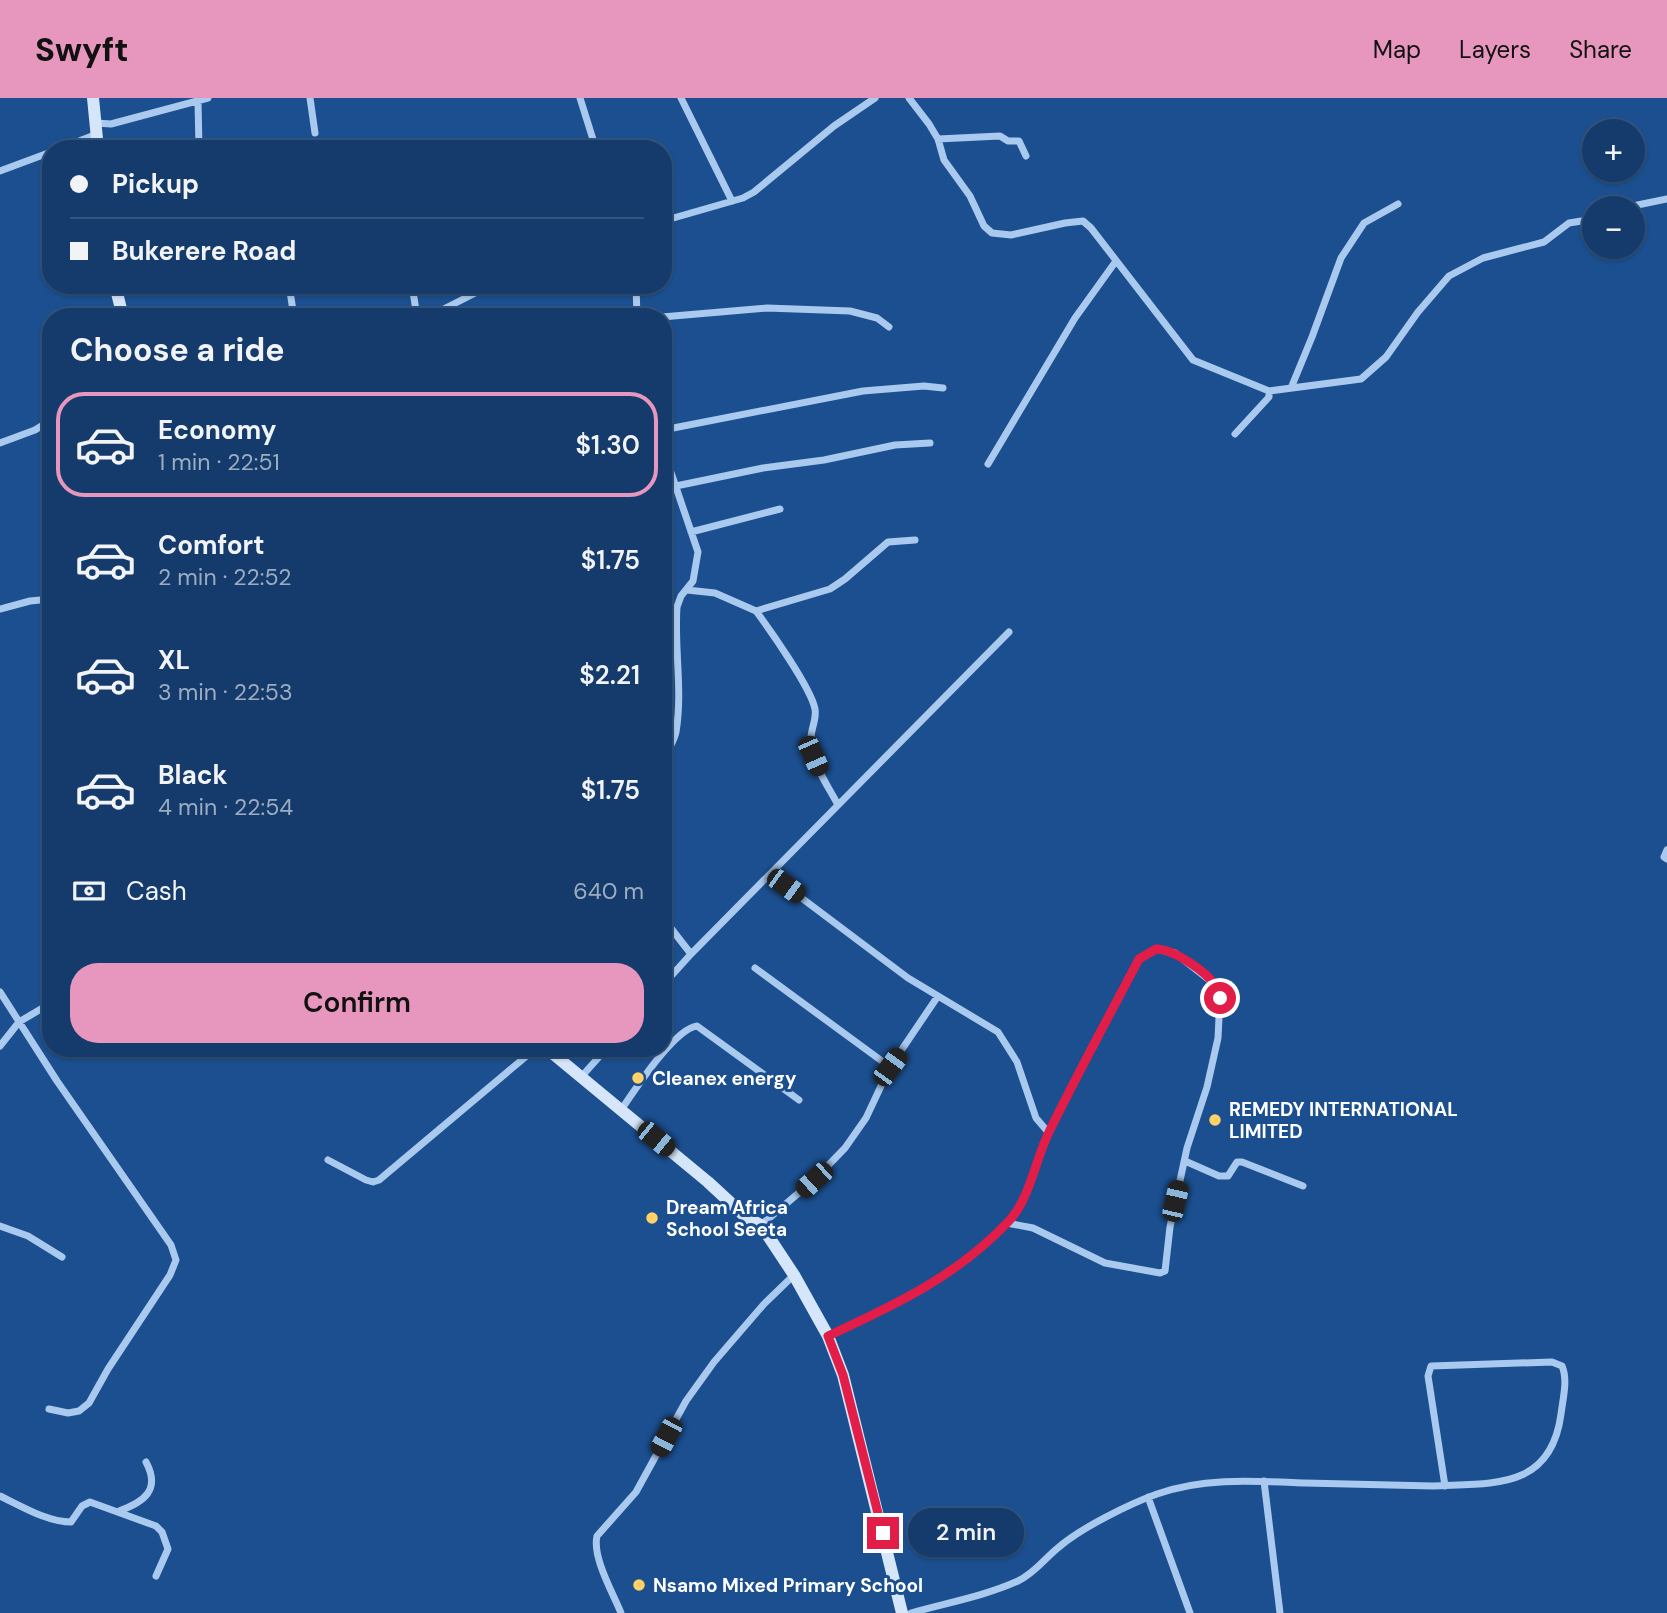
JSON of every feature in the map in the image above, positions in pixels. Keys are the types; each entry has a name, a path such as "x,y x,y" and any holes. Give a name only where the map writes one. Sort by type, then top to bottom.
{"main road":[{"path":"93,98 97,140"},
{"path":"558,1057 708,1182 747,1218 761,1226 794,1275 828,1336 843,1375 902,1613"}],"street":[{"path":"76,140 111,124 208,98"},
{"path":"310,98 315,133"},
{"path":"580,98 593,140"},
{"path":"681,98 732,201"},
{"path":"672,218 743,198 764,185 834,126 875,98"},
{"path":"909,98 938,139 944,160 970,196 984,226 992,233 1011,235 1083,221 1193,360 1269,391 1361,379 1386,357 1418,312 1449,276 1483,258 1544,242 1569,223 1582,221"},
{"path":"198,102 199,140"},
{"path":"938,139 1000,136 1008,141 1019,141 1026,156"},
{"path":"0,171 42,155"},
{"path":"1645,204 1667,199"},
{"path":"1291,388 1341,258 1364,223 1398,204"},
{"path":"988,464 1075,318 1116,261"},
{"path":"446,308 473,294"},
{"path":"672,316 767,308 850,311 877,318 889,327"},
{"path":"672,428 863,391 924,386 943,388"},
{"path":"1235,434 1269,397 1269,391"},
{"path":"0,443 42,425"},
{"path":"676,486 895,445 930,443"},
{"path":"672,479 698,552 695,575 677,607 679,684 677,725 672,742"},
{"path":"691,532 780,509"},
{"path":"756,611 830,589 888,542 915,540"},
{"path":"687,590 715,593 756,611 781,647 812,701 815,718 811,744 813,756 838,805"},
{"path":"0,609 42,600"},
{"path":"672,975 1009,632"},
{"path":"1667,850 1664,857 1667,859"},
{"path":"771,876 908,978 998,1032 1017,1062 1036,1118 1048,1132"},
{"path":"672,930 691,954"},
{"path":"828,1336 928,1287 948,1274 1007,1223 1021,1202 1048,1132 1139,959 1149,951 1164,949 1175,953 1216,987 1220,998 1218,1038 1185,1161 1163,1273 1105,1263 1033,1228 1007,1223"},
{"path":"755,968 890,1067"},
{"path":"0,992 57,1081 171,1245 176,1260 170,1275 108,1368 89,1403 79,1411 68,1413 49,1409"},
{"path":"761,1226 845,1149 866,1118 890,1067 938,996"},
{"path":"0,1046 19,1022 42,1008"},
{"path":"672,1045 692,1026 704,1030 799,1100"},
{"path":"328,1160 366,1180 379,1180 525,1057"},
{"path":"582,1076 599,1057"},
{"path":"621,1110 660,1057"},
{"path":"1185,1161 1219,1176 1228,1176 1237,1162 1242,1162 1303,1186"},
{"path":"0,1226 28,1236 62,1257"},
{"path":"621,1613 597,1556 594,1546 597,1536 636,1492 686,1401 714,1362 764,1304 794,1275"},
{"path":"911,1613 1019,1580 1034,1571 1069,1539 1148,1497 1182,1487 1212,1482 1264,1481 1445,1486 1515,1478 1532,1471 1544,1460 1559,1431 1565,1384 1562,1366 1552,1362 1431,1366 1428,1376 1445,1486"},
{"path":"119,1511 146,1498 151,1488 146,1462"},
{"path":"1264,1481 1280,1613"},
{"path":"0,1496 66,1523 71,1522 82,1506 90,1502 156,1526 162,1532 168,1549 156,1576"},
{"path":"1148,1497 1190,1613"}],"place":[{"name":"Cleanex energy","path":"638,1078"},
{"name":"REMEDY INTERNATIONAL LIMITED","path":"1215,1120"},
{"name":"Dream Africa School Seeta","path":"652,1218"},
{"name":"Nsamo Mixed Primary School","path":"639,1585"}],"route":[{"path":"883,1533 843,1375 828,1336 928,1287 948,1274 1007,1223 1021,1202 1048,1132 1139,959 1156,949 1175,953 1216,987 1220,998"}]}
